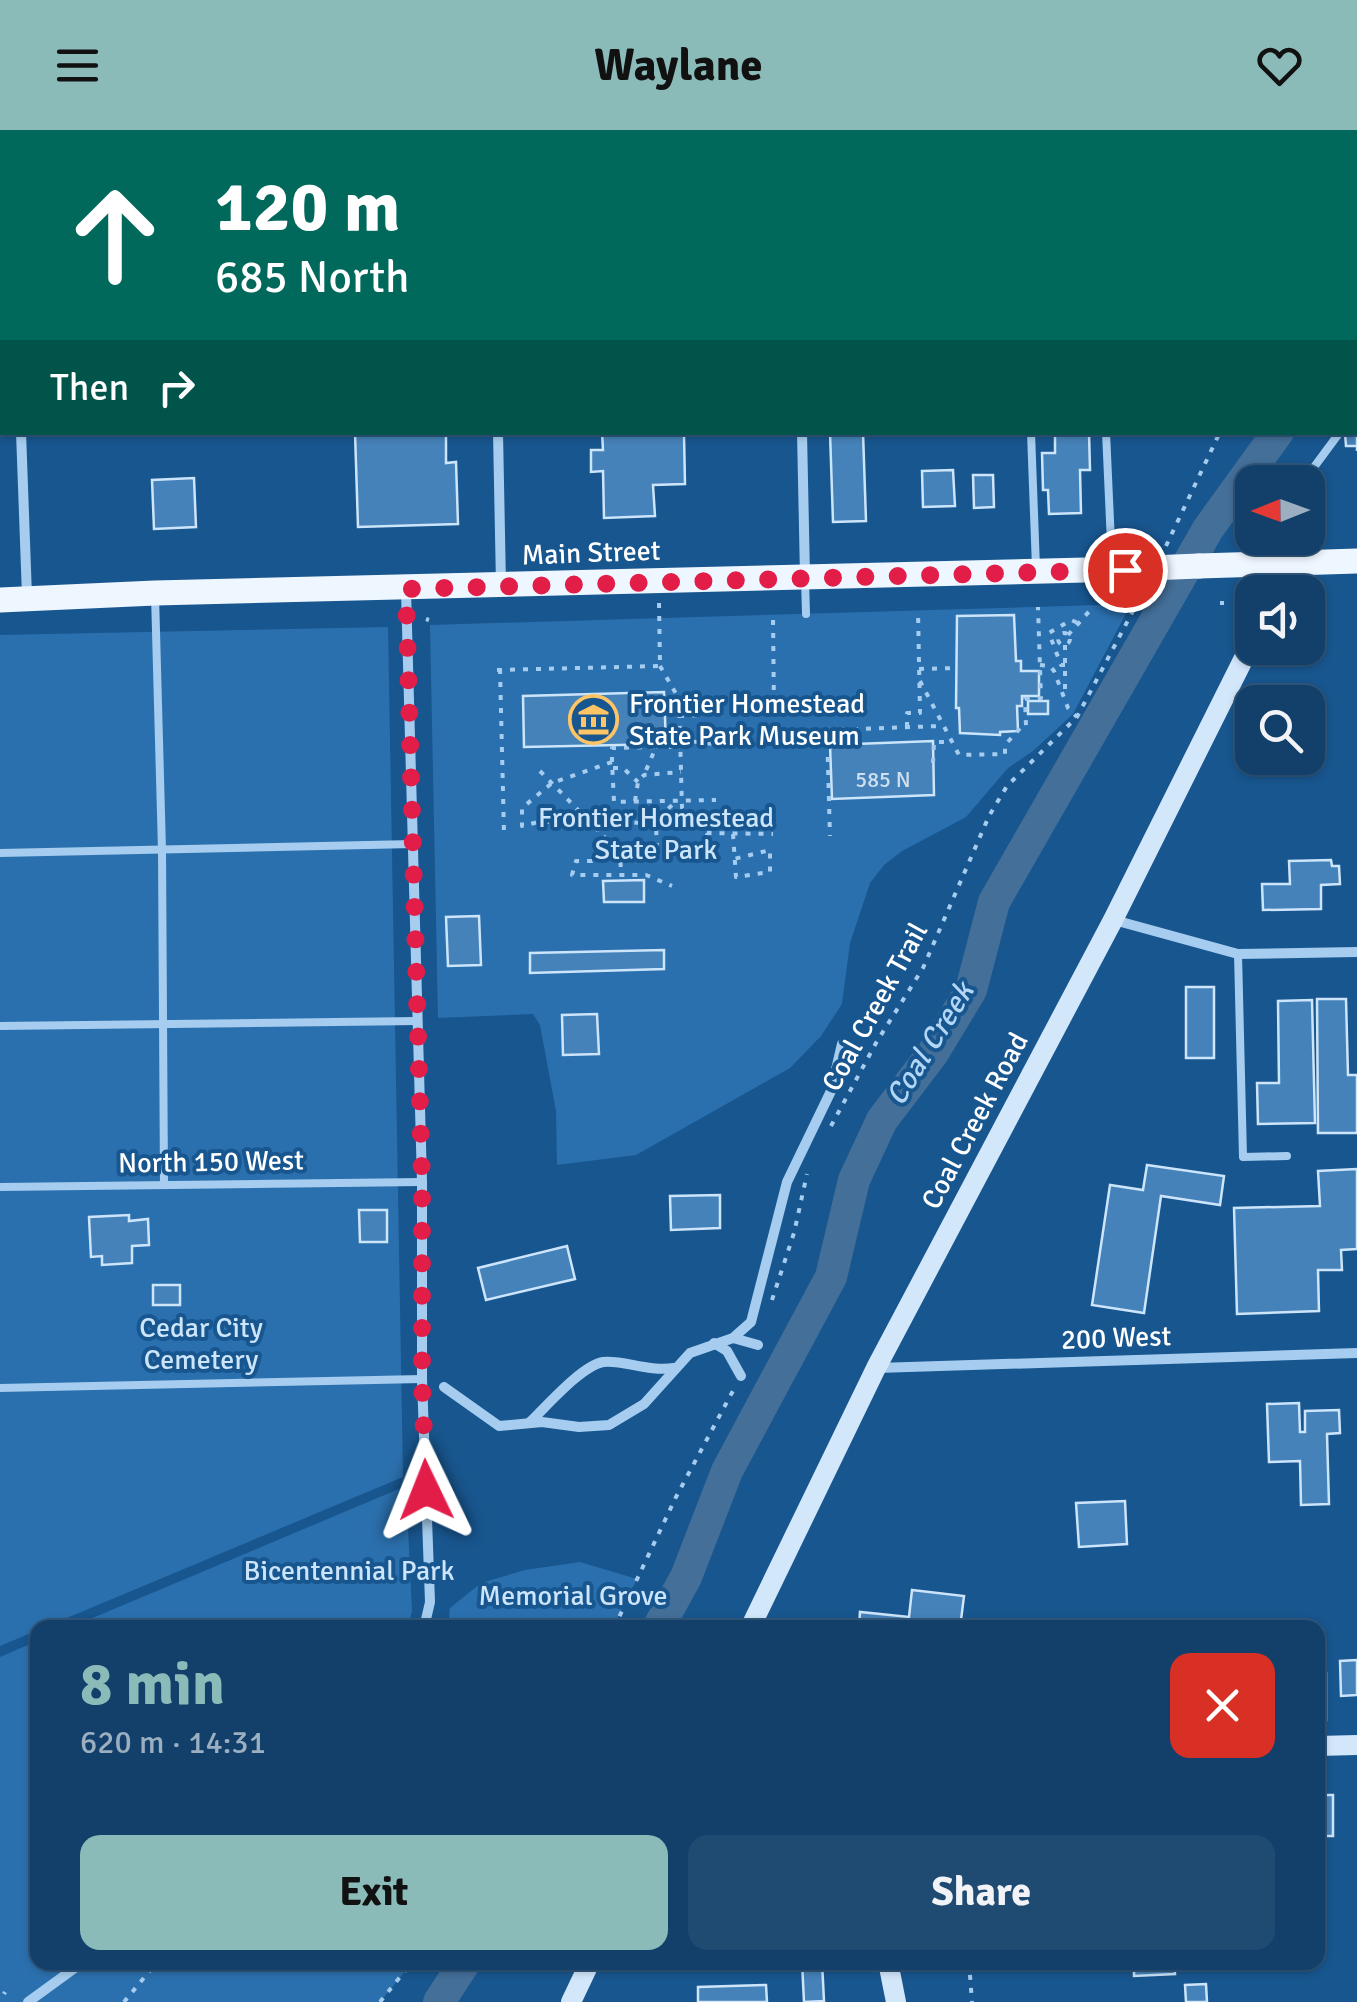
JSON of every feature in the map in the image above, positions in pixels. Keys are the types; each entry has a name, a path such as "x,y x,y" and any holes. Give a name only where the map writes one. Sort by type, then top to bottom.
{"main road":[{"name":"Main Street","path":"0,600 1357,561"},
{"path":"1263,564 1263,575"},
{"name":"Coal Creek Road","path":"754,1620 876,1368 1113,920 1240,665"},
{"path":"1325,1746 1357,1745"},
{"path":"572,2002 586,1970"},
{"path":"890,1970 896,2002"}],"street":[{"path":"21,435 27,599"},
{"path":"498,435 501,586"},
{"path":"802,435 805,577"},
{"path":"406,589 422,1182 422,1379 430,1602 426,1620"},
{"path":"1113,920 1238,954 1357,952"},
{"path":"734,1338 750,1322 787,1182 832,1091 842,1044"},
{"path":"444,1387 500,1426 609,1425 644,1404 690,1353 734,1338 758,1345"},
{"path":"714,1343 727,1351 741,1376"},
{"name":"200 West","path":"876,1368 1357,1354"},
{"path":"528,1423 582,1374 603,1362 655,1371 675,1368"},
{"path":"28,2002 72,1970"}],"lane":[{"path":"1031,435 1036,572"},
{"path":"1106,435 1118,570"},
{"path":"1316,465 1338,435"},
{"path":"805,577 806,614"},
{"path":"155,593 162,850 164,1186"},
{"path":"0,853 413,844"},
{"path":"1238,954 1242,1157 1287,1156"},
{"path":"0,1026 418,1022"},
{"name":"North 150 West","path":"0,1188 422,1182"},
{"path":"0,1388 422,1379"}],"path":[{"path":"1160,558 1219,435"},
{"path":"658,581 660,666 679,699 679,800 707,834 707,846 617,848 592,860 576,861 572,875 646,875 672,886"},
{"name":"Coal Creek Trail","path":"825,1137 876,1043 923,968 989,816 1007,786 1077,717 1144,590"},
{"path":"1039,629 1059,637 1068,635 1094,606"},
{"path":"920,681 959,755 1005,754 1005,746 1026,726 1025,699 1042,698 1038,607"},
{"path":"907,727 906,713 920,713 918,611"},
{"path":"679,716 774,712 772,615"},
{"path":"1049,633 1071,620 1078,623"},
{"path":"1049,633 1061,665 1065,666"},
{"path":"1065,697 1068,635"},
{"path":"1059,637 1060,644 1065,645"},
{"path":"1040,665 1050,666 1068,708 1077,717"},
{"path":"504,833 499,670 660,666"},
{"path":"919,669 954,668"},
{"path":"830,836 826,730 942,726"},
{"path":"933,763 934,742 950,742"},
{"path":"716,800 614,802 612,748 680,743 771,744"},
{"path":"634,802 638,782 656,747"},
{"path":"588,821 522,826 522,808 552,784 612,765 623,768 638,782"},
{"path":"540,771 617,848 621,875"},
{"path":"644,775 681,772"},
{"path":"648,824 679,800"},
{"path":"597,830 631,820 656,826 658,848"},
{"path":"707,834 774,834"},
{"path":"733,834 734,859 736,878 770,872 770,850 734,859"},
{"path":"770,1308 794,1233 808,1168"},
{"path":"618,1620 676,1496 741,1376"},
{"path":"124,2002 151,1970"},
{"path":"380,2002 406,1970"},
{"path":"970,1970 972,2002"}],"green space":[{"name":"Frontier Homestead State Park","path":"1131,604 1073,714 1008,768 966,817 902,851 870,883 850,943 842,1004 821,1036 790,1068 636,1155 557,1165 556,1111 540,1025 533,1014 438,1018 430,625"},
{"name":"Cedar City Cemetery","path":"388,627 403,1477 62,1620 30,1620 30,1633 0,1646 0,635"},
{"name":"Bicentennial Park","path":"406,1486 410,1620 88,1620"},
{"name":"Memorial Grove","path":"580,1562 637,1579 616,1620 449,1620 450,1608 481,1583 525,1570"},
{"path":"30,1644 30,1970 406,1970 380,2002 0,2002 0,1657"}],"building":[{"path":"355,435 446,435 446,463 456,462 458,524 358,527"},
{"path":"602,435 684,435 685,484 653,485 655,516 604,518 603,471 591,472 591,450 603,450"},
{"path":"830,435 863,435 866,521 833,522"},
{"path":"1055,435 1089,435 1090,470 1080,470 1081,513 1049,514 1048,490 1043,490 1042,453 1055,453"},
{"path":"1345,435 1357,435 1357,446 1346,446"},
{"path":"953,470 955,506 923,507 922,471"},
{"path":"973,475 993,475 994,507 974,508"},
{"path":"194,478 196,527 154,529 152,480"},
{"path":"1014,615 1016,661 1021,661 1021,671 1039,671 1039,696 1022,696 1022,706 1017,706 1018,731 1000,735 960,733 956,708 957,616"},
{"name":"Frontier Homestead State Park Museum","path":"664,692 666,744 524,747 523,696"},
{"path":"1028,701 1048,701 1048,714 1028,714"},
{"path":"933,741 934,795 832,799 830,745"},
{"path":"1331,860 1332,866 1339,866 1340,884 1321,885 1321,909 1263,910 1262,884 1290,884 1289,861"},
{"path":"644,880 644,902 604,902 603,881"},
{"path":"479,916 481,965 448,966 446,917"},
{"path":"664,950 664,969 530,973 530,953"},
{"path":"1186,987 1214,987 1214,1058 1186,1058"},
{"path":"1317,999 1346,999 1348,1075 1357,1075 1357,1133 1318,1133"},
{"path":"1312,1000 1315,1123 1258,1124 1257,1083 1279,1083 1278,1001"},
{"path":"597,1014 599,1054 563,1055 562,1015"},
{"path":"1147,1165 1224,1176 1220,1205 1161,1196 1144,1313 1092,1305 1110,1185 1143,1190"},
{"path":"1357,1169 1357,1249 1341,1250 1342,1270 1318,1270 1319,1311 1237,1314 1234,1208 1320,1206 1318,1171"},
{"path":"720,1195 720,1228 671,1230 670,1196"},
{"path":"359,1210 387,1210 387,1242 360,1242"},
{"path":"129,1215 129,1221 148,1219 149,1245 132,1246 132,1263 102,1265 102,1256 91,1257 89,1217"},
{"path":"567,1246 575,1279 486,1300 478,1268"},
{"path":"153,1285 180,1285 180,1305 153,1305"},
{"path":"1299,1403 1300,1432 1305,1432 1305,1411 1339,1410 1340,1433 1327,1434 1329,1504 1301,1505 1300,1461 1269,1462 1267,1404"},
{"path":"1125,1501 1127,1544 1079,1547 1076,1503"},
{"path":"912,1590 964,1596 961,1620 860,1620 860,1612 909,1617"},
{"path":"1357,1660 1357,1695 1341,1696 1340,1661"},
{"path":"1325,1795 1333,1795 1333,1836 1325,1836"},
{"path":"802,1970 822,1970 824,2001 804,2002"},
{"path":"1134,1970 1175,1970 1175,1974 1134,1976"},
{"path":"1206,1984 1207,2002 1186,2002 1185,1985"},
{"path":"766,1985 767,2002 698,2002 698,1987"}],"waterway":[{"name":"Coal Creek","path":"662,1620 686,1577 727,1471 831,1277 854,1180 882,1120 933,1053 971,990 994,902 1208,529 1276,435"},
{"name":"Coal Creek","path":"439,2002 460,1970"}],"place":[{"name":"Frontier Homestead State Park Museum","path":"594,720"}],"route":[{"path":"426,1490 406,589 1125,570"}]}
